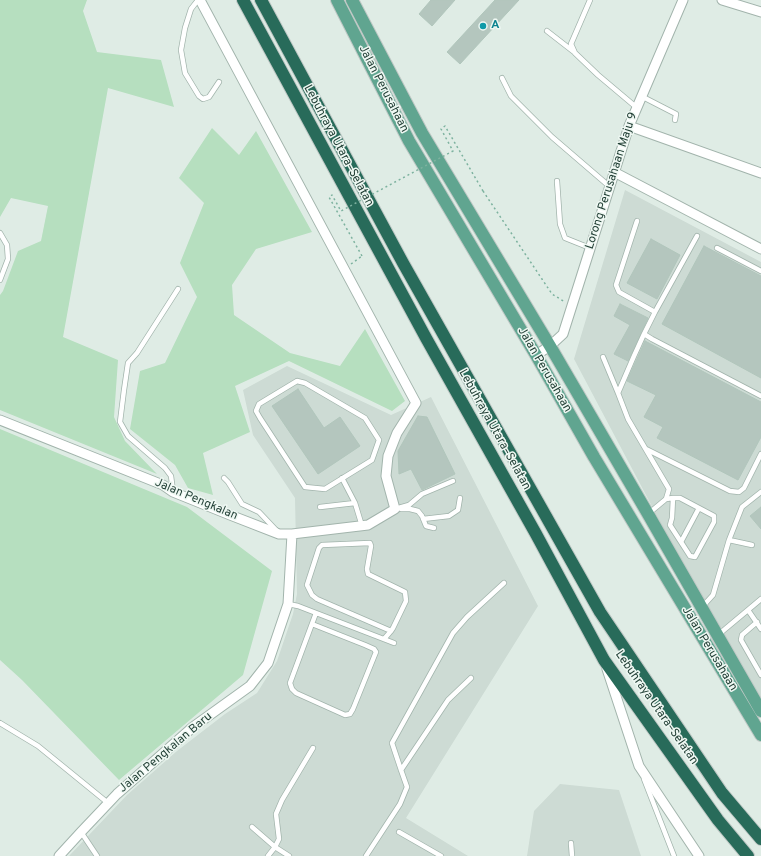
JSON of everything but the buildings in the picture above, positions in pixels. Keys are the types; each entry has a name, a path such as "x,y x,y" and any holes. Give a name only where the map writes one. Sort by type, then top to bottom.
{"highway":[{"name":"Lebuhraya Utara–Selatan","path":"243,0 426,338 532,527 604,660 718,820 748,856"},
{"name":"Lebuhraya Utara–Selatan","path":"261,0 403,263 600,612 722,792 761,839"}],"main road":[{"name":"Jalan Perusahaan","path":"337,0 409,141 536,355 594,457 761,735"},
{"name":"Jalan Perusahaan","path":"352,0 422,133 550,346 761,711"}],"street":[{"path":"199,0 416,403 397,433 388,456 386,476 395,509"},
{"name":"Lorong Perusahaan Maju 9","path":"536,355 550,346 563,334 628,126 683,0"},
{"path":"722,0 761,12"},
{"path":"628,126 761,172"},
{"path":"614,172 761,249"},
{"name":"Jalan Pengkalan","path":"0,420 163,485 173,492 279,534 292,534 368,525 395,509"},
{"name":"Jalan Pengkalan Baru","path":"59,856 117,794 193,727 250,686 268,663 288,604 292,534"},
{"path":"604,660 639,766 699,856"}],"lane":[{"path":"199,0 191,9 185,28 181,50 185,73 198,96 204,99 209,97 219,82"},
{"path":"575,53 571,44 590,0"},
{"path":"547,32 575,53 598,75 636,107"},
{"path":"502,78 511,96 552,137 609,186"},
{"path":"641,96 676,114 676,120"},
{"path":"557,181 560,224 565,238 590,248"},
{"path":"637,221 616,285 619,292 656,312"},
{"path":"0,233 7,245 8,259 0,280"},
{"path":"618,393 644,334 697,236"},
{"path":"717,248 761,271"},
{"path":"173,492 171,476 165,468 128,436 120,422 128,363 137,353 178,290"},
{"path":"644,334 761,396"},
{"path":"603,357 628,419 670,489 666,499 648,514"},
{"path":"298,381 305,383 365,418 379,440 372,460 342,478 325,489 305,487 256,411 259,404 298,381"},
{"path":"646,449 730,491 739,492 744,488 761,454"},
{"path":"224,478 242,504 259,512 279,534"},
{"path":"342,478 355,503 362,526"},
{"path":"395,509 409,505 422,494 453,481"},
{"path":"702,608 713,595 729,540 742,507 761,492"},
{"path":"423,520 449,516 458,510 460,498"},
{"path":"666,499 673,498 680,498 714,516 714,522 695,557 690,556 670,525 672,518 673,498"},
{"path":"320,508 355,503"},
{"path":"681,542 699,508"},
{"path":"395,509 410,509 418,511 426,526 434,528"},
{"path":"729,540 752,545"},
{"path":"384,639 391,631 406,601 405,592 400,588 368,574 370,543 322,545 319,548 307,585 312,595 317,599 391,631"},
{"path":"366,856 400,804 407,787 392,743 453,633 467,617 504,582"},
{"path":"718,635 761,599"},
{"path":"288,604 298,606 394,643"},
{"path":"748,610 761,629"},
{"path":"312,624 365,645 374,649 376,652 350,714 345,715 296,693 292,689 290,683 316,613"},
{"path":"757,622 742,636 741,640 761,675"},
{"path":"401,770 448,700 471,678"},
{"path":"0,723 38,746 108,803"},
{"path":"268,856 279,839 276,814 282,800 313,748"},
{"path":"639,766 674,856"},
{"path":"252,827 275,847 289,856"},
{"path":"81,832 97,856"},
{"path":"399,832 441,856"},
{"path":"570,843 572,856"}],"path":[{"path":"344,269 362,256 329,197 332,195 341,211 453,151 441,129 445,126 483,191 552,294 571,306"}],"shaded area":[{"path":"625,190 761,262 761,701 710,616 574,359"},
{"path":"287,366 391,415 431,397 538,606 406,818 468,856 69,856 127,795 177,751 225,714 257,693 277,661 293,614 297,594 295,498 253,435 243,390"},
{"path":"560,784 619,790 641,856 527,856 534,811"}],"green space":[{"path":"0,0 87,0 83,11 97,52 161,60 174,107 108,88 63,337 118,360 114,417 125,441 157,474 0,410 0,295 3,291 18,251 41,241 48,206 11,198 0,217"},
{"path":"212,128 239,155 256,131 312,232 256,249 232,285 234,315 290,353 340,366 365,329 405,401 392,411 289,361 235,386 250,432 203,453 213,495 188,488 175,465 130,429 140,371 165,363 197,297 180,263 204,203 179,178"},
{"path":"0,429 187,507 272,571 243,675 119,780 22,680 0,660"}],"place":[{"name":"A","path":"483,26"}]}
